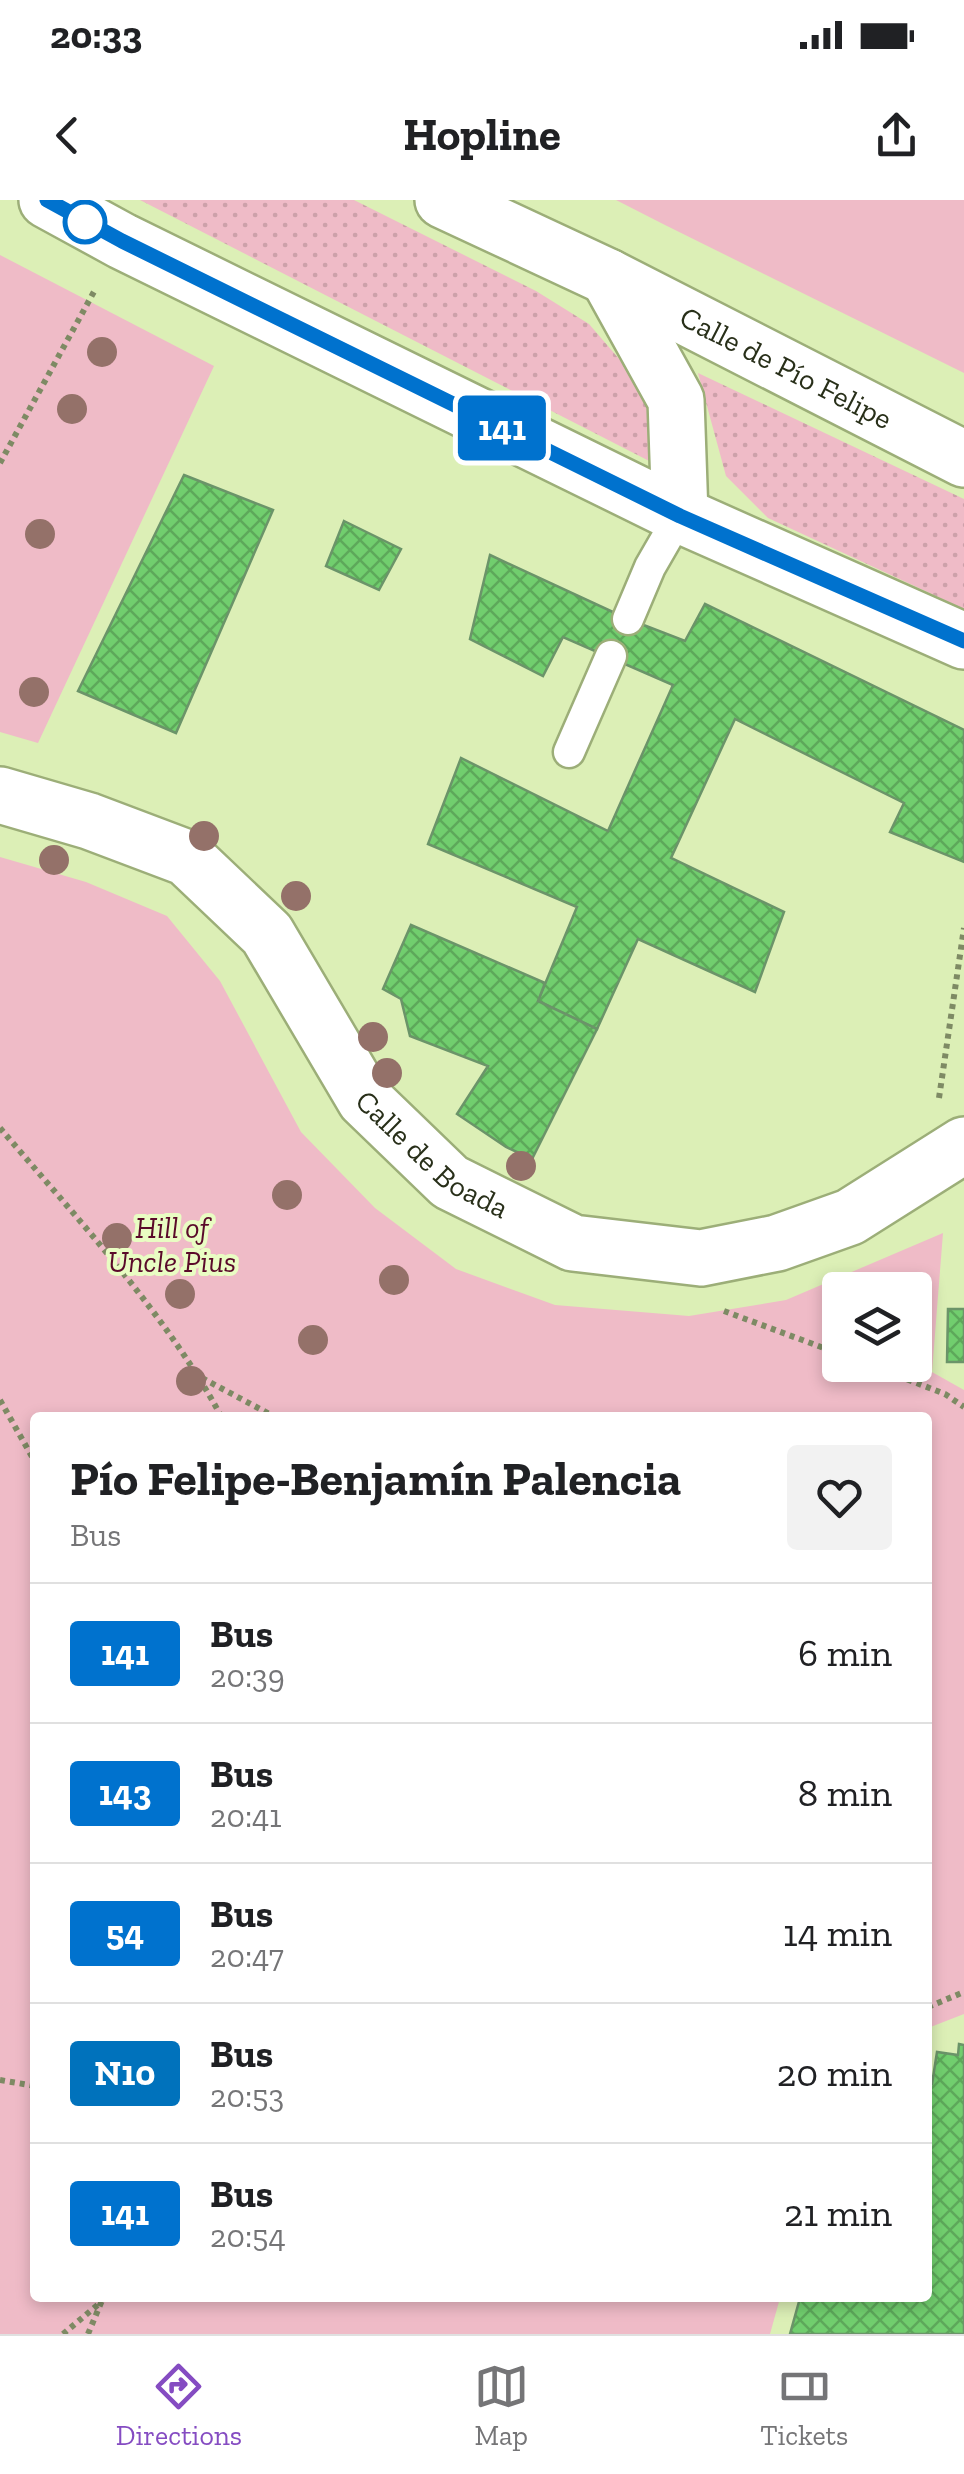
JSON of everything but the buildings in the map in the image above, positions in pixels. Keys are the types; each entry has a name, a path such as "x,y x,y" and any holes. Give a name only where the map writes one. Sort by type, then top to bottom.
{"street":[{"path":"47,200 122,241 680,516 964,640"},
{"name":"Calle de Pío Felipe","path":"443,200 608,278 964,460"},
{"name":"Calle de Pío Felipe","path":"608,278 676,400 680,516"},
{"name":"Calle de Boada","path":"0,795 89,820 187,858 267,934 365,1100 450,1182 572,1244 701,1258 778,1242 850,1217 950,1130"}],"lane":[{"path":"628,619 650,567 680,516"},
{"path":"569,752 611,656"}],"path":[{"path":"0,463 99,282"},
{"path":"950,1130 964,928"},
{"path":"0,1128 98,1244 200,1377 219,1412"},
{"path":"701,1258 716,1309 822,1347"},
{"path":"200,1377 266,1412"},
{"path":"914,1382 945,1394 964,1407"},
{"path":"0,1400 30,1453"},
{"path":"932,2006 964,1992"},
{"path":"0,2080 30,2085"},
{"path":"63,2334 99,2302"},
{"path":"88,2334 100,2302"}],"green space":[{"path":"140,200 354,200 536,291 589,324 620,360 650,407 657,465"},
{"path":"616,200 964,200 964,373 665,225"},
{"path":"0,255 214,366 38,743 0,732"},
{"path":"698,373 964,499 964,609 768,518 726,476"},
{"name":"Hill of Uncle Pius","path":"0,857 86,882 167,916 220,981 301,1132 375,1208 456,1269 555,1305 689,1316 786,1300 822,1285 822,1382 932,1382 932,1372 964,1390 964,2014 932,2026 932,1412 30,1412 30,2302 779,2302 770,2334 0,2334"},
{"name":"Hill of Uncle Pius","path":"943,1233 932,1372 932,1272 852,1272"}],"bus line":[{"name":"141","path":"47,200 122,241 680,516 964,641"}]}
